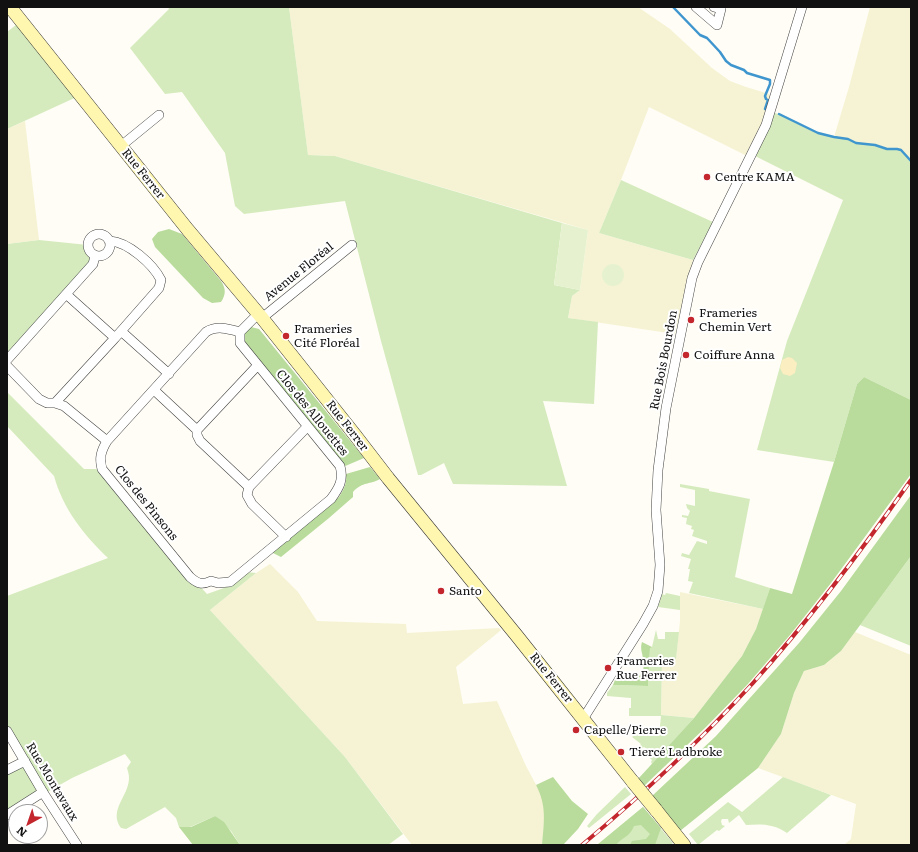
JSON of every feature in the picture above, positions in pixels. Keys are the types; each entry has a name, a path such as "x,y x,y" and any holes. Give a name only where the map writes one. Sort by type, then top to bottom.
{"main road":[{"name":"Rue Ferrer","path":"10,7 188,230 260,316 388,478 656,810 681,844"}],"street":[{"path":"696,7 717,25 721,9 714,7"},
{"name":"Rue Bois Bourdon","path":"583,719 643,624 656,598 659,585 660,565 656,496 661,443 666,408 692,278 698,262 766,125 802,7"},
{"path":"121,146 159,115"},
{"path":"55,402 159,288 161,280 158,274 132,248 120,242 110,241 102,234 95,234 91,237 88,243 88,248 90,252 99,257 106,254 110,248 110,241"},
{"name":"Avenue Floréal","path":"260,316 352,245"},
{"path":"7,360 93,264 95,256"},
{"path":"66,294 168,374"},
{"path":"240,332 260,316"},
{"name":"Clos des Pinsons","path":"240,332 222,328 209,330 107,441 101,454 100,461 102,468 185,571 197,583 204,584 211,581 218,583 230,582 263,556"},
{"name":"Clos des Allouettes","path":"240,332 240,343 340,466 342,474 340,486 331,499 263,556"},
{"path":"197,430 258,365"},
{"path":"7,366 39,400 47,403 55,402 64,406 107,441"},
{"path":"154,390 197,430 197,435 200,441 249,487"},
{"path":"286,537 252,504 247,495 249,487 308,427"},
{"name":"Rue Montavaux","path":"7,731 76,845"},
{"path":"7,770 25,761"},
{"path":"7,815 43,792"}],"shaded area":[{"path":"289,7 638,7 670,29 712,68 730,81 776,96 751,154 745,155 649,107 599,233 693,260 675,334 568,318 572,296 580,290 588,230 335,156 308,155"},
{"path":"870,7 911,7 911,161 897,149 887,149 875,145 856,143 848,139 834,137"},
{"path":"25,121 39,240 7,244 7,129"},
{"path":"270,564 298,592 317,621 406,624 407,633 499,628 501,630 456,667 463,704 497,701 526,766 542,796 545,818 542,845 412,845 345,757 210,610 256,573"},
{"path":"680,592 763,609 756,629 742,656 694,718 661,715 662,661 676,658 680,621"},
{"path":"855,632 911,655 911,845 844,845 851,839 856,804 758,768 781,734 794,693 804,671 824,665 841,651"}],"green space":[{"path":"168,7 289,7 308,155 335,156 562,223 554,285 580,290 572,296 568,318 598,322 594,404 543,401 567,486 453,484 444,463 421,475 418,475 381,341 345,201 244,214 235,206 225,153 182,92 165,94 130,48 169,9"},
{"path":"21,21 81,95 7,129 7,32"},
{"path":"770,111 818,133 848,139 857,143 875,145 887,149 901,150 911,161 911,400 864,377 857,384 834,462 757,450 787,341 843,200 751,154"},
{"path":"621,180 713,222 693,260 599,233"},
{"path":"562,223 588,230 580,290 554,285"},
{"path":"169,229 182,234 221,281 225,292 221,302 212,303 203,298 155,247 152,239 158,232"},
{"path":"39,240 88,245 90,252 95,256 7,359 7,244"},
{"path":"613,264 621,267 624,275 621,283 613,286 605,283 602,275 605,267"},
{"path":"251,327 259,329 364,458 343,467 243,343 244,334"},
{"path":"864,377 911,400 911,474 831,583 790,635 747,685 706,727 644,786 638,779 694,718 742,656 756,629 770,588 792,594 857,384"},
{"path":"7,392 84,469 102,469 207,594 224,588 247,572 256,573 210,610 345,757 403,834 388,845 240,845 231,831 215,816 190,827 179,827 176,818 165,807 126,829 121,828 117,815 120,803 128,785 129,777 127,768 131,762 125,754 72,778 25,804 8,804 7,813 7,770 25,761 7,731 7,596 108,558 75,521 63,500 54,476 7,426"},
{"path":"370,467 380,479 360,486 353,492 353,497 281,557 271,552 339,497 345,486 346,474"},
{"path":"680,484 750,499 735,577 770,588 763,609 689,593 693,582 688,581 690,569 688,569 691,559 681,556 682,553 689,555 697,541 707,544 707,541 692,536 694,530 691,529 692,526 686,524 687,518 682,517 682,515 688,516 690,511 686,504 695,506 695,490 680,487"},
{"path":"911,495 911,556 841,651 824,665 804,671 794,693 781,734 758,768 680,831 652,796 716,736 799,643 841,591"},
{"path":"911,556 911,646 860,625"},
{"path":"666,593 680,596 680,610 658,607 662,594 665,595"},
{"path":"656,630 658,639 665,639 665,632 679,632 676,659 662,661 661,715 694,718 652,764 652,760 646,754 648,750 644,747 641,749 639,747 641,744 632,737 639,732 660,726 661,716 629,716 631,698 607,696 607,693 613,685 648,686 650,647 652,647"},
{"path":"642,642 652,647 650,648 648,686 613,685 617,678 629,679 638,677 641,674 644,665 641,648"},
{"path":"553,777 572,801 588,814 578,829 563,845 542,845 544,814 542,800 536,785"},
{"path":"783,777 831,795 787,833 768,825 746,825 739,815 729,823 728,819 722,819 722,825 725,826 719,831 717,830 698,845 689,834 728,802 742,812"},
{"path":"625,787 631,794 589,828 587,826 597,814"},
{"path":"643,807 673,843 670,845 597,845"},
{"path":"643,807 661,828 655,845 630,845 632,841 646,839 650,834 641,825 634,826 630,833 616,845 597,845"},
{"path":"215,816 224,822 240,845 193,845 179,827 191,827"}],"sand":[{"path":"788,357 792,358 797,363 795,373 790,376 783,374 780,368 782,360"}],"waterway":[{"path":"673,7 700,35 707,38 731,65 744,70 747,73 770,80 765,96 768,100 765,109"},
{"path":"779,114 818,133 848,139 856,143 901,150 911,161"}],"railway":[{"path":"582,845 627,807 670,767 753,683 835,584 911,480"}],"place":[{"name":"Centre KAMA","path":"707,177"},
{"name":"Frameries Chemin Vert","path":"691,320"},
{"name":"Frameries Cité Floréal","path":"286,336"},
{"name":"Coiffure Anna","path":"686,355"},
{"name":"Santo","path":"441,591"},
{"name":"Frameries Rue Ferrer","path":"608,668"},
{"name":"Capelle/Pierre","path":"576,730"},
{"name":"Tiercé Ladbroke","path":"621,752"}]}
